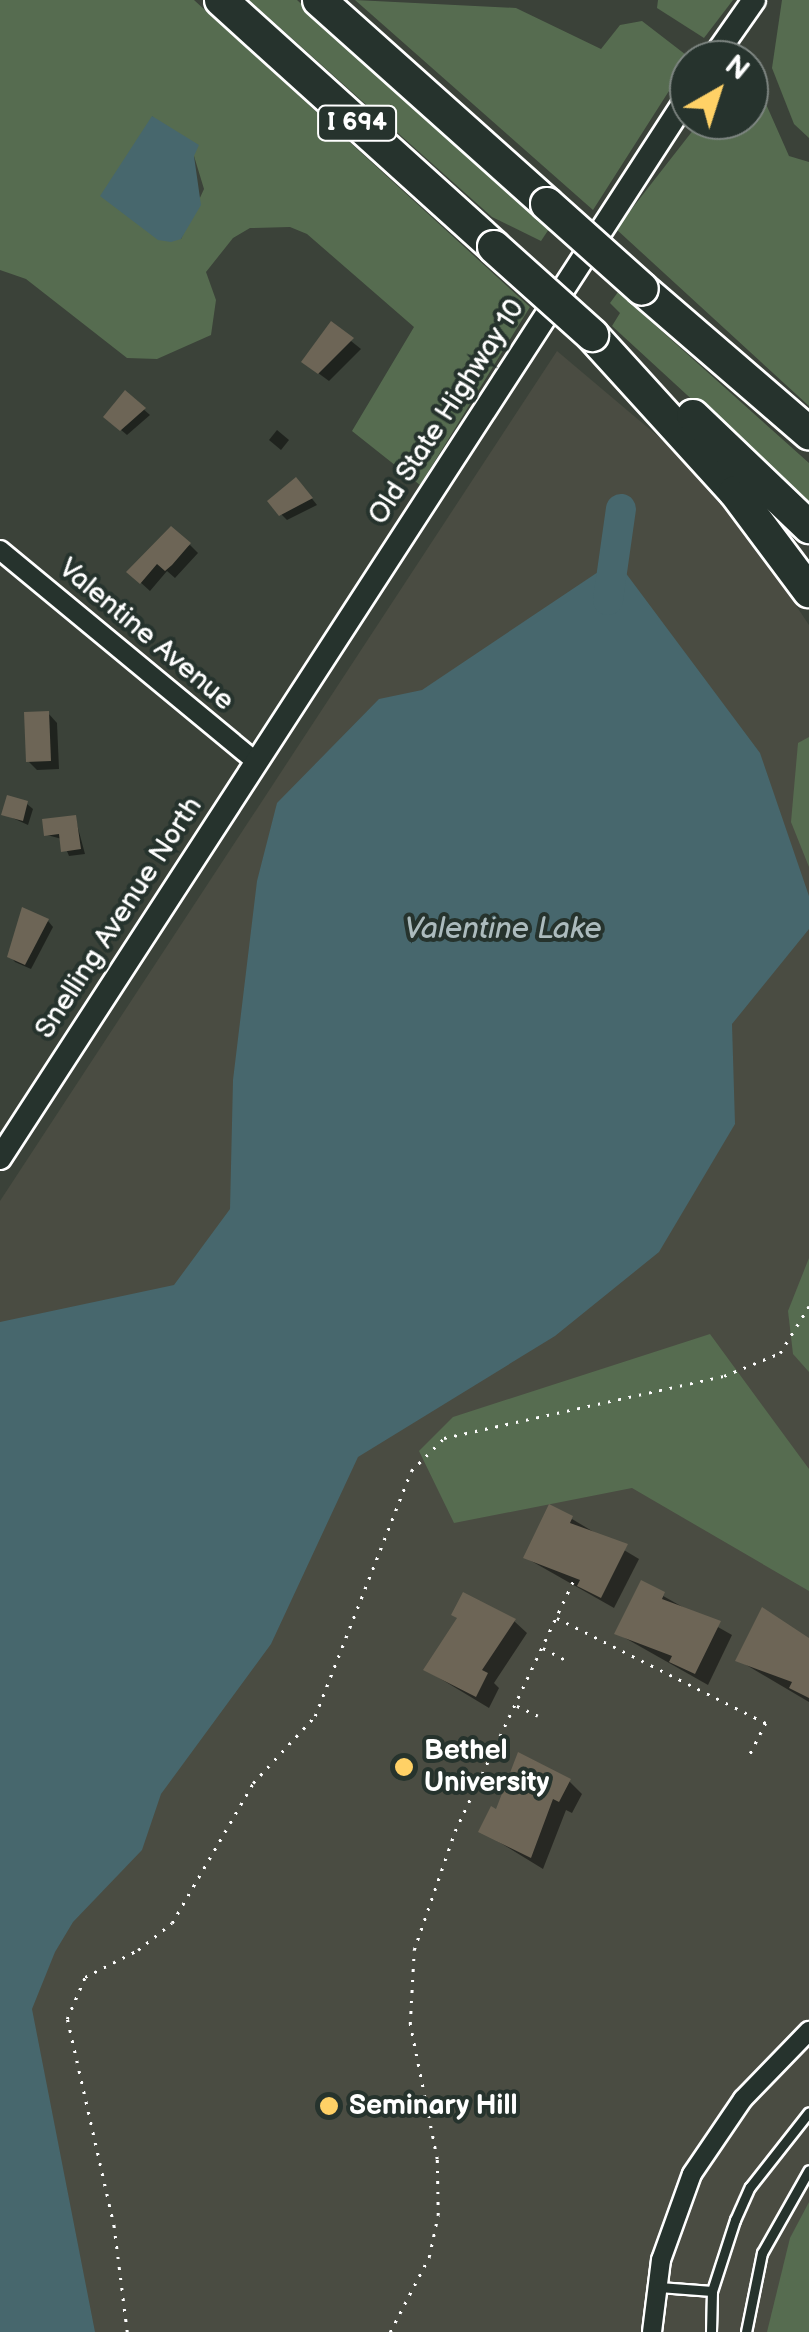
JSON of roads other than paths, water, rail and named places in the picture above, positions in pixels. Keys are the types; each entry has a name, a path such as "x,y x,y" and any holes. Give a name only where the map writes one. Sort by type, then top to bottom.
{"highway":[{"name":"I 694","path":"221,0 600,342 700,422 809,528"},
{"name":"I 694","path":"319,0 775,408 809,443"},
{"path":"600,342 735,492 809,591"},
{"path":"775,408 809,433"}],"street":[{"path":"726,40 754,0"},
{"name":"Old State Highway 10","path":"256,762 669,126"},
{"name":"Valentine Avenue","path":"0,550 256,762"},
{"name":"Snelling Avenue North","path":"0,1158 256,762"},
{"path":"652,2332 656,2286 668,2232 708,2146 765,2073 809,2031"}],"lane":[{"path":"711,2332 712,2291 750,2187 809,2112"},
{"path":"746,2332 762,2253 809,2170"},
{"path":"656,2286 712,2291"}],"water":[{"path":"152,116 199,145 194,156 201,205 181,239 171,242 158,240 100,196"},
{"name":"Valentine Lake","path":"616,560 760,753 809,896 809,929 732,1024 735,1124 659,1252 555,1336 358,1457 271,1644 161,1794 142,1850 73,1922 55,1952 32,2009 95,2332 0,2332 0,1322 174,1285 230,1209 233,1080 257,881 277,803 379,699 422,690"}],"waterway":[{"path":"608,600 621,509"}],"place":[{"name":"Bethel University","path":"404,1767"},
{"name":"Seminary Hill","path":"329,2106"}]}
